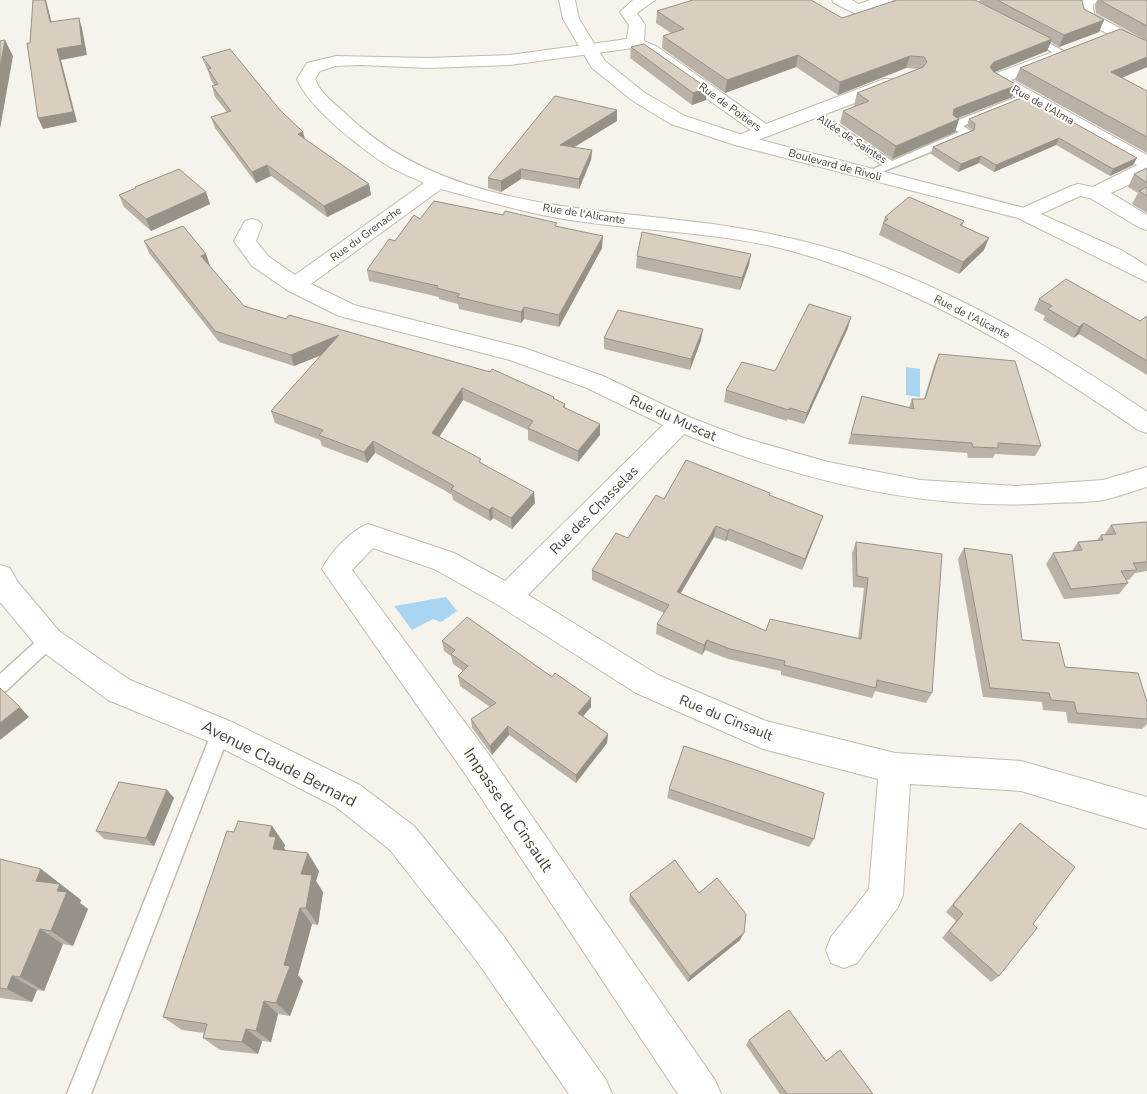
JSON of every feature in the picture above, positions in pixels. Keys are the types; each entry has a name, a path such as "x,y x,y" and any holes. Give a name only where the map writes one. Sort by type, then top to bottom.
{"street":[{"name":"Boulevard de Rivoli","path":"566,0 571,19 587,50 598,64 639,97 678,120 742,141 1025,214 1115,256 1147,276"},
{"path":"587,50 635,43 637,25 628,12 640,2 647,0"},
{"path":"840,0 858,10 885,0"},
{"path":"1091,0 1085,4 1086,16 1147,50"},
{"path":"1097,40 1115,33"},
{"name":"Rue de Poitiers","path":"635,43 650,50 765,132"},
{"name":"Rue de l'Alma","path":"1080,46 998,79 1147,163"},
{"name":"Rue de l'Alicante","path":"587,50 510,60 428,63 361,60 336,61 313,67 306,79 310,89 348,127 390,159 438,182 507,201 576,215 712,230 777,241 834,257 905,283 985,322 1070,371 1147,424"},
{"name":"Rue de Poitiers","path":"742,141 904,78"},
{"path":"1096,193 1147,168"},
{"name":"Rue du Grenache","path":"295,285 438,182"},
{"path":"1025,214 1078,190 1096,193 1147,224"},
{"name":"Rue du Muscat","path":"252,225 245,241 260,261 295,285 347,311 516,354 595,382 680,423 736,445 828,472 920,490 1026,495 1103,490 1147,477"},
{"name":"Rue des Chasselas","path":"508,597 680,423"},
{"name":"Rue du Cinsault","path":"368,535 444,560 508,597 646,684 763,735 895,768 1021,776 1147,813"},
{"name":"Impasse du Cinsault","path":"368,535 336,569 481,770 701,1094"},
{"name":"Avenue Claude Bernard","path":"0,576 6,589 49,640 119,690 220,732 348,796 402,838 489,947 592,1094"},
{"path":"844,950 886,895 895,768"}],"lane":[{"path":"1018,30 1062,53"},
{"path":"870,174 967,133 955,126 1026,96"},
{"name":"Allée de Saintes","path":"813,113 891,165"},
{"path":"0,685 49,640"},
{"path":"79,1094 220,732"}],"water":[{"path":"906,367 920,369 920,397 906,395"},
{"path":"446,597 457,611 441,622 433,619 412,630 394,606"}],"building":[{"path":"33,0 45,0 50,22 79,18 82,45 57,49 73,112 38,118 27,43 30,43"},
{"path":"693,0 811,0 842,18 897,0 975,0 1052,39 994,62 990,67 994,72 1017,85 954,109 953,115 959,119 896,146 843,111 869,101 857,93 923,67 927,62 924,57 910,56 840,82 798,55 727,80 663,36 684,29 657,11"},
{"path":"997,0 1082,0 1084,9 1104,20 1064,35"},
{"path":"1101,1 1147,1 1147,26"},
{"path":"1120,29 1147,41 1147,57 1111,72 1147,91 1147,137 1020,68"},
{"path":"5,40 0,67 0,41"},
{"path":"644,44 707,88 693,93 631,47"},
{"path":"230,49 280,110 303,132 298,134 369,184 324,206 267,165 252,172 211,117 231,111 212,86 218,84 208,69 211,68 202,57"},
{"path":"555,96 617,110 560,145 592,150 579,179 521,169 501,181 488,178"},
{"path":"1026,96 1137,158 1113,169 1059,138 996,165 981,156 961,164 933,147 974,130 975,124 969,119"},
{"path":"1147,168 1147,183 1134,174"},
{"path":"179,169 206,192 146,219 119,195 135,187"},
{"path":"1147,187 1147,196 1139,191"},
{"path":"909,197 964,221 960,225 989,238 963,262 883,223 888,219 885,217"},
{"path":"434,201 503,215 505,211 557,223 555,226 603,236 559,315 524,307 521,312 457,297 460,294 437,288 438,286 367,270 389,239 395,241 414,215 420,219"},
{"path":"183,226 206,254 201,256 244,306 286,319 289,315 490,372 492,369 554,397 565,404 563,407 600,424 578,451 528,428 533,421 462,388 432,433 481,459 479,462 534,492 511,518 492,507 489,510 451,489 454,486 373,441 364,452 319,435 323,430 271,411 339,335 291,355 215,331 144,241"},
{"path":"642,232 751,254 742,278 637,256"},
{"path":"1066,279 1140,321 1147,316 1147,361 1084,323 1079,327 1048,309 1052,306 1039,299"},
{"path":"809,304 851,317 807,413 790,408 789,410 726,390 742,362 775,371"},
{"path":"618,310 703,329 691,359 604,338"},
{"path":"939,354 1015,361 1041,446 998,443 998,448 973,447 972,443 851,434 862,396 914,409 912,399 925,399"},
{"path":"686,460 823,516 805,559 729,529 728,531 716,526 677,592 766,631 770,619 861,639 868,578 857,576 856,542 942,554 932,693 877,680 876,688 784,665 785,661 730,649 707,640 704,645 657,624 669,605 592,570 616,533 628,538 656,495 664,499"},
{"path":"1147,522 1147,562 1133,563 1137,570 1121,571 1128,583 1071,589 1053,553 1082,550 1078,542 1103,540 1101,535 1116,534 1111,525"},
{"path":"964,548 1012,555 1022,640 1059,643 1065,667 1138,673 1147,702 1147,719 1077,713 1074,702 1051,700 1049,693 990,688"},
{"path":"467,617 552,677 555,673 591,698 578,713 608,734 576,775 508,726 490,746 471,719 496,703 458,676 468,666 451,654 455,650 442,641"},
{"path":"0,688 20,707 0,723"},
{"path":"684,746 824,793 814,839 669,789"},
{"path":"119,782 167,790 146,838 96,831"},
{"path":"238,821 272,826 269,836 276,837 273,849 308,853 301,874 312,875 306,908 300,908 284,965 290,966 276,1003 264,1001 256,1031 246,1029 242,1042 203,1038 207,1024 163,1017 227,831 234,832"},
{"path":"1020,823 1075,867 1033,924 1037,928 999,976 949,931 963,914 953,905"},
{"path":"0,859 41,869 36,881 60,884 57,891 67,892 51,931 40,929 20,977 12,976 7,989 0,988"},
{"path":"675,860 699,893 717,878 746,914 744,933 690,976 630,894"},
{"path":"789,1010 826,1061 840,1050 873,1094 787,1094 749,1040"}]}
